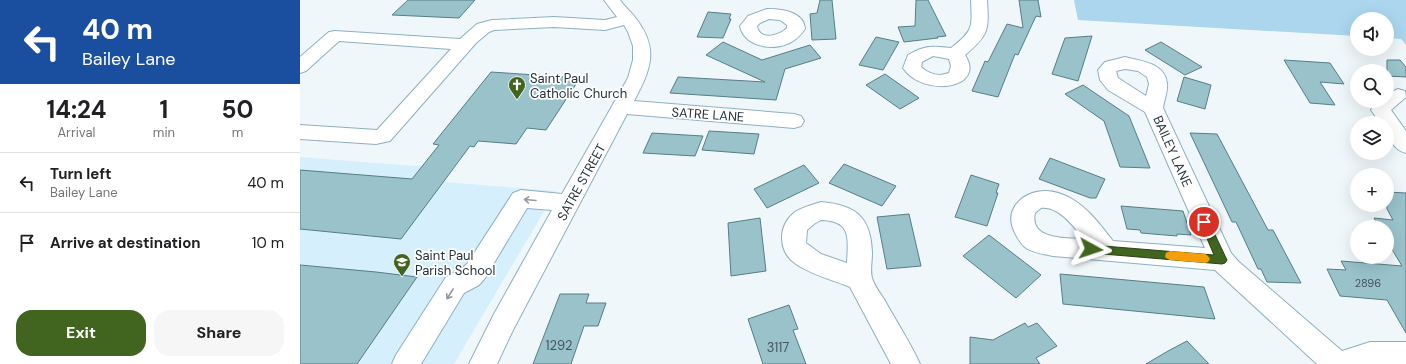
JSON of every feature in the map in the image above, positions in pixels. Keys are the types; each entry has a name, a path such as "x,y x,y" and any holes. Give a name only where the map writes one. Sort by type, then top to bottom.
{"street":[{"name":"SATRE STREET","path":"483,364 504,322 637,78 642,55 642,40 628,19 612,0"},
{"path":"955,54 973,39 980,28 979,0"},
{"path":"300,132 376,138 383,136 472,36 483,28 498,24 556,22 605,25 628,19"},
{"path":"300,67 336,36 464,45"},
{"path":"1398,95 1382,107 1381,110 1406,146"},
{"name":"SATRE LANE","path":"622,108 794,121"},
{"name":"BAILEY LANE","path":"1153,108 1222,260 1230,269 1337,364"},
{"path":"406,364 455,285 476,271 521,199 569,203"},
{"path":"1107,250 1222,260"},
{"path":"859,279 906,364"},
{"path":"1342,364 1370,355 1406,356"}],"shaded area":[{"path":"1074,0 1406,0 1406,45 1401,39 1394,38 1394,12 1350,12 1350,36 1078,20"},
{"name":"Saint Paul Parish School","path":"300,157 453,169 444,182 556,191 454,364 300,364"}],"building":[{"path":"408,0 475,0 459,18 392,15"},
{"path":"820,0 832,0 836,39 812,40 810,14 817,13"},
{"path":"916,0 928,0 946,36 904,42 898,27 915,26"},
{"path":"1019,0 1038,0 1041,17 1036,16 1018,55 1015,54 998,97 972,91 985,61 988,62 1007,24 1023,28"},
{"path":"708,12 731,14 729,19 731,19 723,38 697,37"},
{"path":"1092,36 1078,81 1052,74 1065,38"},
{"path":"876,37 899,42 883,70 859,65"},
{"path":"723,42 762,60 810,45 821,58 785,69 776,100 670,93 678,77 765,82 706,55"},
{"path":"1161,42 1202,67 1185,75 1145,50"},
{"path":"1284,60 1330,63 1344,84 1320,82 1335,105 1310,103"},
{"path":"1387,60 1400,60 1406,67 1406,77 1394,76 1394,64 1387,64"},
{"path":"491,72 580,78 546,130 527,128 516,144 478,141 474,147 470,146 401,239 300,229 300,170 412,179 439,145 433,144"},
{"path":"885,74 919,98 900,109 866,85"},
{"path":"1184,77 1211,85 1205,109 1177,101"},
{"path":"1083,85 1129,116 1150,168 1120,167 1104,121 1065,94"},
{"path":"709,131 759,134 754,154 702,150"},
{"path":"652,133 703,136 695,156 643,153"},
{"path":"1190,133 1217,134 1268,230 1273,230 1301,283 1267,282 1261,269 1258,269 1236,222 1232,222"},
{"path":"1050,158 1105,179 1096,198 1090,198 1039,179"},
{"path":"844,164 896,186 882,206 829,183"},
{"path":"804,165 819,183 767,208 754,189"},
{"path":"971,175 999,184 996,193 998,193 987,226 955,217"},
{"path":"1394,192 1406,193 1406,333 1387,300 1340,296 1327,269 1346,270 1341,261 1350,262 1350,264 1402,266 1394,253 1393,220 1389,212 1394,212"},
{"path":"1121,206 1183,211 1191,235 1177,234 1177,236 1141,233 1140,230 1127,229"},
{"path":"909,214 921,266 887,269 877,217"},
{"path":"760,218 766,271 731,276 728,223"},
{"path":"1374,218 1393,220 1375,220"},
{"path":"989,235 1041,275 1016,298 963,256"},
{"path":"300,265 417,277 357,364 300,364"},
{"path":"1060,274 1204,287 1215,319 1063,304"},
{"path":"560,294 589,294 586,303 606,303 598,326 584,326 571,364 533,364"},
{"path":"789,305 798,329 793,330 806,364 763,364 748,319"},
{"path":"1025,323 1028,327 1037,323 1057,346 1036,358 1040,364 970,364 970,337 993,340"},
{"path":"1187,341 1209,364 1146,364 1168,351"}],"slow traffic":[{"path":"1170,256 1205,259"}],"place":[{"name":"Saint Paul Catholic Church","path":"517,100"},
{"name":"Saint Paul Parish School","path":"402,277"}],"route":[{"path":"1091,249 1222,260 1204,222"}]}
